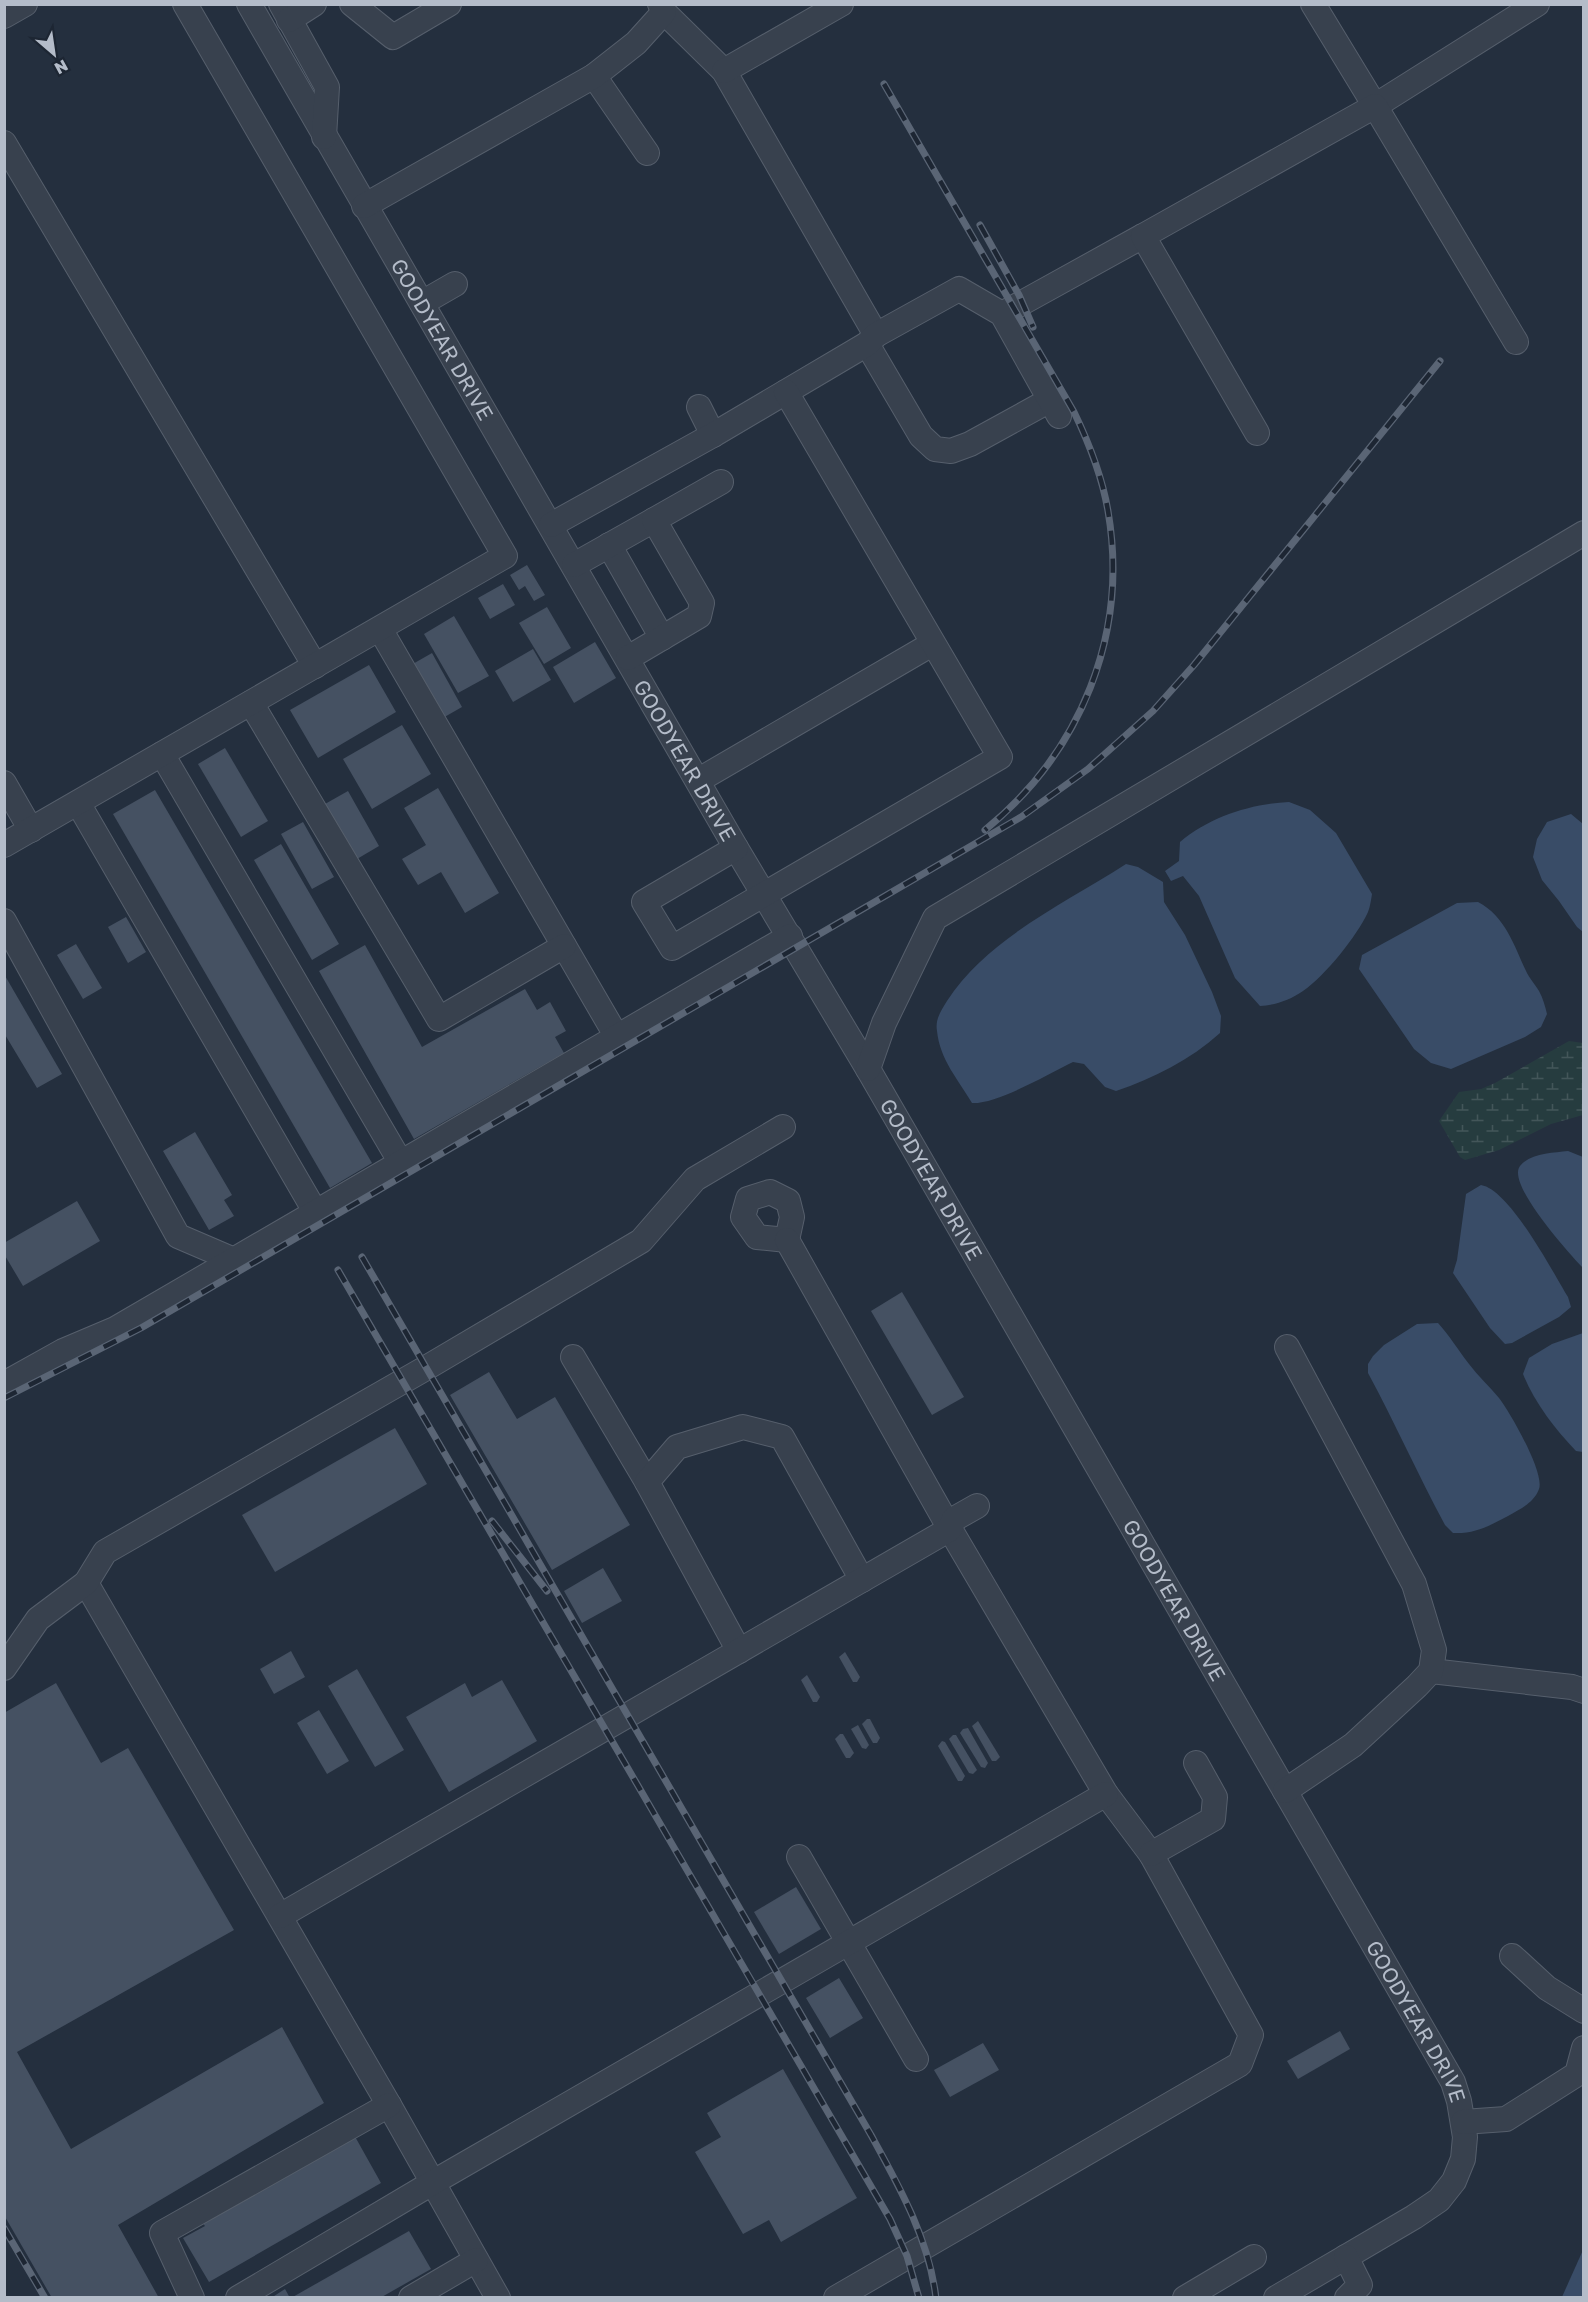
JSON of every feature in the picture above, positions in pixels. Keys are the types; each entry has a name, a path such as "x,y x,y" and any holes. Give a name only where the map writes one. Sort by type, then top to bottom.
{"street":[{"path":"4,16 25,4"},
{"path":"4,845 505,556 185,4"},
{"name":"GOODYEAR DRIVE","path":"249,4 1453,2082 1465,2137 1463,2159 1454,2181 1439,2200 1276,2298"},
{"path":"314,4 285,12 327,87 324,137"},
{"path":"352,4 393,37 449,4"},
{"path":"724,71 840,4"},
{"path":"1312,4 1516,342"},
{"path":"1002,314 1375,106 1537,4"},
{"path":"364,206 594,76 636,43 662,8 724,71 872,339 921,436 935,449 951,451 1054,408 1002,314 960,289 872,339 786,393 552,525"},
{"path":"594,76 647,153"},
{"path":"4,143 315,666"},
{"path":"1143,236 1257,433"},
{"path":"422,303 454,284"},
{"path":"736,848 644,902 672,948 1000,758 786,393"},
{"path":"699,408 713,435"},
{"path":"574,565 721,482"},
{"path":"628,658 699,616 702,603 654,520"},
{"path":"868,1069 884,1023 935,918 1584,532"},
{"path":"609,545 662,638"},
{"path":"380,629 617,1037"},
{"path":"699,780 932,644"},
{"path":"251,703 439,1019 564,946"},
{"path":"162,754 400,1163"},
{"path":"4,783 31,830"},
{"path":"78,803 316,1213"},
{"path":"4,921 178,1236 234,1260"},
{"path":"4,1384 63,1351 115,1329 790,936"},
{"path":"4,1668 38,1619 86,1583 105,1552 426,1368 641,1240 695,1179 783,1127"},
{"path":"787,1240 950,1529 1106,1794 1152,1854 1251,2035 1240,2064 836,2298"},
{"path":"1285,1791 1353,1745 1418,1686 1431,1671 1434,1650 1414,1584 1287,1347"},
{"path":"573,1357 647,1482 739,1651"},
{"path":"647,1482 677,1447 743,1427 782,1437 862,1580"},
{"path":"280,1916 950,1529 954,1519 977,1506"},
{"path":"86,1583 389,2105 498,2298"},
{"path":"1431,1671 1572,1687 1584,1691"},
{"path":"1152,1854 1213,1819 1215,1797 1196,1763"},
{"path":"238,2298 432,2183 1106,1794"},
{"path":"799,1857 916,2059"},
{"path":"1512,1956 1547,1988 1584,2011"},
{"path":"1463,2122 1506,2119 1577,2074 1584,2048"},
{"path":"192,2298 162,2232 389,2105"},
{"path":"1185,2298 1254,2257"},
{"path":"1346,2257 1360,2285 1347,2298"},
{"path":"411,2298 476,2260"}],"green space":[{"path":"1569,1041 1583,1043 1583,1115 1551,1124 1499,1150 1465,1160 1460,1157 1439,1121 1459,1092 1481,1089 1495,1083"}],"water":[{"path":"1289,802 1310,810 1336,833 1372,894 1368,912 1356,932 1321,976 1293,997 1260,1006 1235,978 1199,896 1183,876 1171,881 1165,871 1179,861 1180,842 1204,825 1245,809"},
{"path":"1571,814 1583,824 1583,932 1542,880 1533,857 1537,839 1547,822"},
{"path":"1126,864 1138,867 1163,882 1164,902 1185,935 1212,992 1221,1016 1220,1033 1196,1052 1171,1067 1116,1091 1105,1087 1084,1064 1073,1062 1009,1094 972,1103 950,1069 939,1041 937,1023 947,1001 964,979 1005,941 1053,908"},
{"path":"1478,902 1495,915 1508,932 1527,974 1544,1002 1547,1014 1541,1027 1525,1037 1451,1069 1431,1063 1414,1049 1359,969 1362,955 1457,903"},
{"path":"1568,1151 1583,1157 1583,1268 1541,1218 1522,1188 1518,1175 1520,1166 1530,1158"},
{"path":"1481,1185 1492,1190 1505,1201 1517,1216 1552,1269 1571,1307 1559,1317 1512,1343 1505,1344 1490,1328 1453,1273 1457,1260 1466,1194"},
{"path":"1438,1323 1504,1405 1532,1457 1539,1481 1537,1494 1526,1505 1475,1531 1453,1533 1445,1525 1368,1373 1368,1364 1384,1345 1417,1324"},
{"path":"1583,1333 1583,1452 1576,1451 1553,1424 1533,1395 1523,1374 1529,1358 1552,1344"},
{"path":"1583,2250 1583,2297 1562,2297"}],"building":[{"path":"527,565 545,595 534,601 525,586 519,590 510,575"},
{"path":"503,584 515,605 490,619 478,598"},
{"path":"547,607 571,648 544,664 519,623"},
{"path":"454,616 489,676 458,693 424,634"},
{"path":"595,642 616,678 574,703 553,667"},
{"path":"533,649 551,680 513,702 495,671"},
{"path":"432,653 462,707 441,719 411,665"},
{"path":"369,665 396,712 318,758 290,710"},
{"path":"402,725 431,774 372,809 343,759"},
{"path":"225,748 268,821 241,837 198,764"},
{"path":"438,788 499,893 465,913 441,872 418,885 402,859 426,845 404,808"},
{"path":"155,790 372,1163 330,1188 113,814"},
{"path":"348,791 379,846 357,859 325,804"},
{"path":"303,822 334,877 312,889 281,834"},
{"path":"281,844 339,944 312,960 254,860"},
{"path":"126,917 146,952 128,963 108,927"},
{"path":"76,944 102,988 83,999 57,955"},
{"path":"365,945 422,1047 525,989 537,1010 550,1002 566,1031 555,1037 564,1053 414,1139 319,971"},
{"path":"4,974 62,1074 37,1088 4,1033"},
{"path":"195,1132 232,1195 224,1200 234,1216 209,1230 163,1151"},
{"path":"77,1201 100,1241 23,1286 4,1254 4,1243"},
{"path":"902,1292 964,1397 932,1415 871,1311"},
{"path":"489,1372 517,1419 555,1397 630,1525 552,1570 450,1395"},
{"path":"395,1428 427,1484 275,1572 242,1515"},
{"path":"603,1568 622,1601 582,1623 564,1591"},
{"path":"291,1651 305,1677 274,1694 260,1669"},
{"path":"845,1652 860,1677 857,1682 853,1682 839,1657"},
{"path":"357,1669 404,1750 375,1767 328,1686"},
{"path":"807,1675 820,1697 817,1702 813,1702 801,1680"},
{"path":"502,1680 537,1741 449,1792 406,1717 465,1683 472,1697"},
{"path":"56,1683 101,1763 128,1748 234,1930 17,2052 71,2149 282,2027 324,2103 118,2225 159,2298 52,2298 4,2215 4,1713"},
{"path":"319,1710 349,1761 327,1774 297,1723"},
{"path":"870,1719 880,1738 877,1743 873,1743 862,1724"},
{"path":"978,1721 1000,1757 996,1761 992,1761 972,1726"},
{"path":"858,1725 869,1745 866,1749 862,1748 851,1729"},
{"path":"968,1728 988,1763 985,1768 981,1767 960,1733 963,1729"},
{"path":"843,1734 854,1753 850,1758 846,1758 835,1739"},
{"path":"956,1735 977,1770 973,1774 969,1773 949,1739"},
{"path":"942,1741 945,1742 965,1776 962,1781 958,1781 938,1746"},
{"path":"796,1887 821,1929 779,1954 754,1912"},
{"path":"839,1978 863,2018 830,2038 806,1998"},
{"path":"1340,2031 1350,2049 1298,2079 1287,2061"},
{"path":"983,2043 999,2070 950,2097 934,2070"},
{"path":"783,2069 857,2198 781,2242 769,2220 743,2234 695,2152 721,2137 707,2113"},
{"path":"353,2133 381,2183 209,2282 183,2238 205,2226 201,2221"},
{"path":"409,2231 431,2269 380,2298 291,2298"},
{"path":"285,2289 290,2298 271,2298"}],"railway":[{"path":"884,84 1074,412 1094,460 1108,511 1113,557 1111,602 1104,645 1090,687 1072,727 1048,765 1019,799 985,830"},
{"path":"980,225 1019,295 1033,327"},
{"path":"4,1398 141,1328 1021,817 1088,769 1153,711 1194,665 1440,361"},
{"path":"362,1257 871,2135 902,2193 920,2234 936,2298"},
{"path":"338,1270 890,2219 907,2256 919,2298"},
{"path":"492,1521 547,1591"},
{"path":"4,2228 45,2298"}]}
